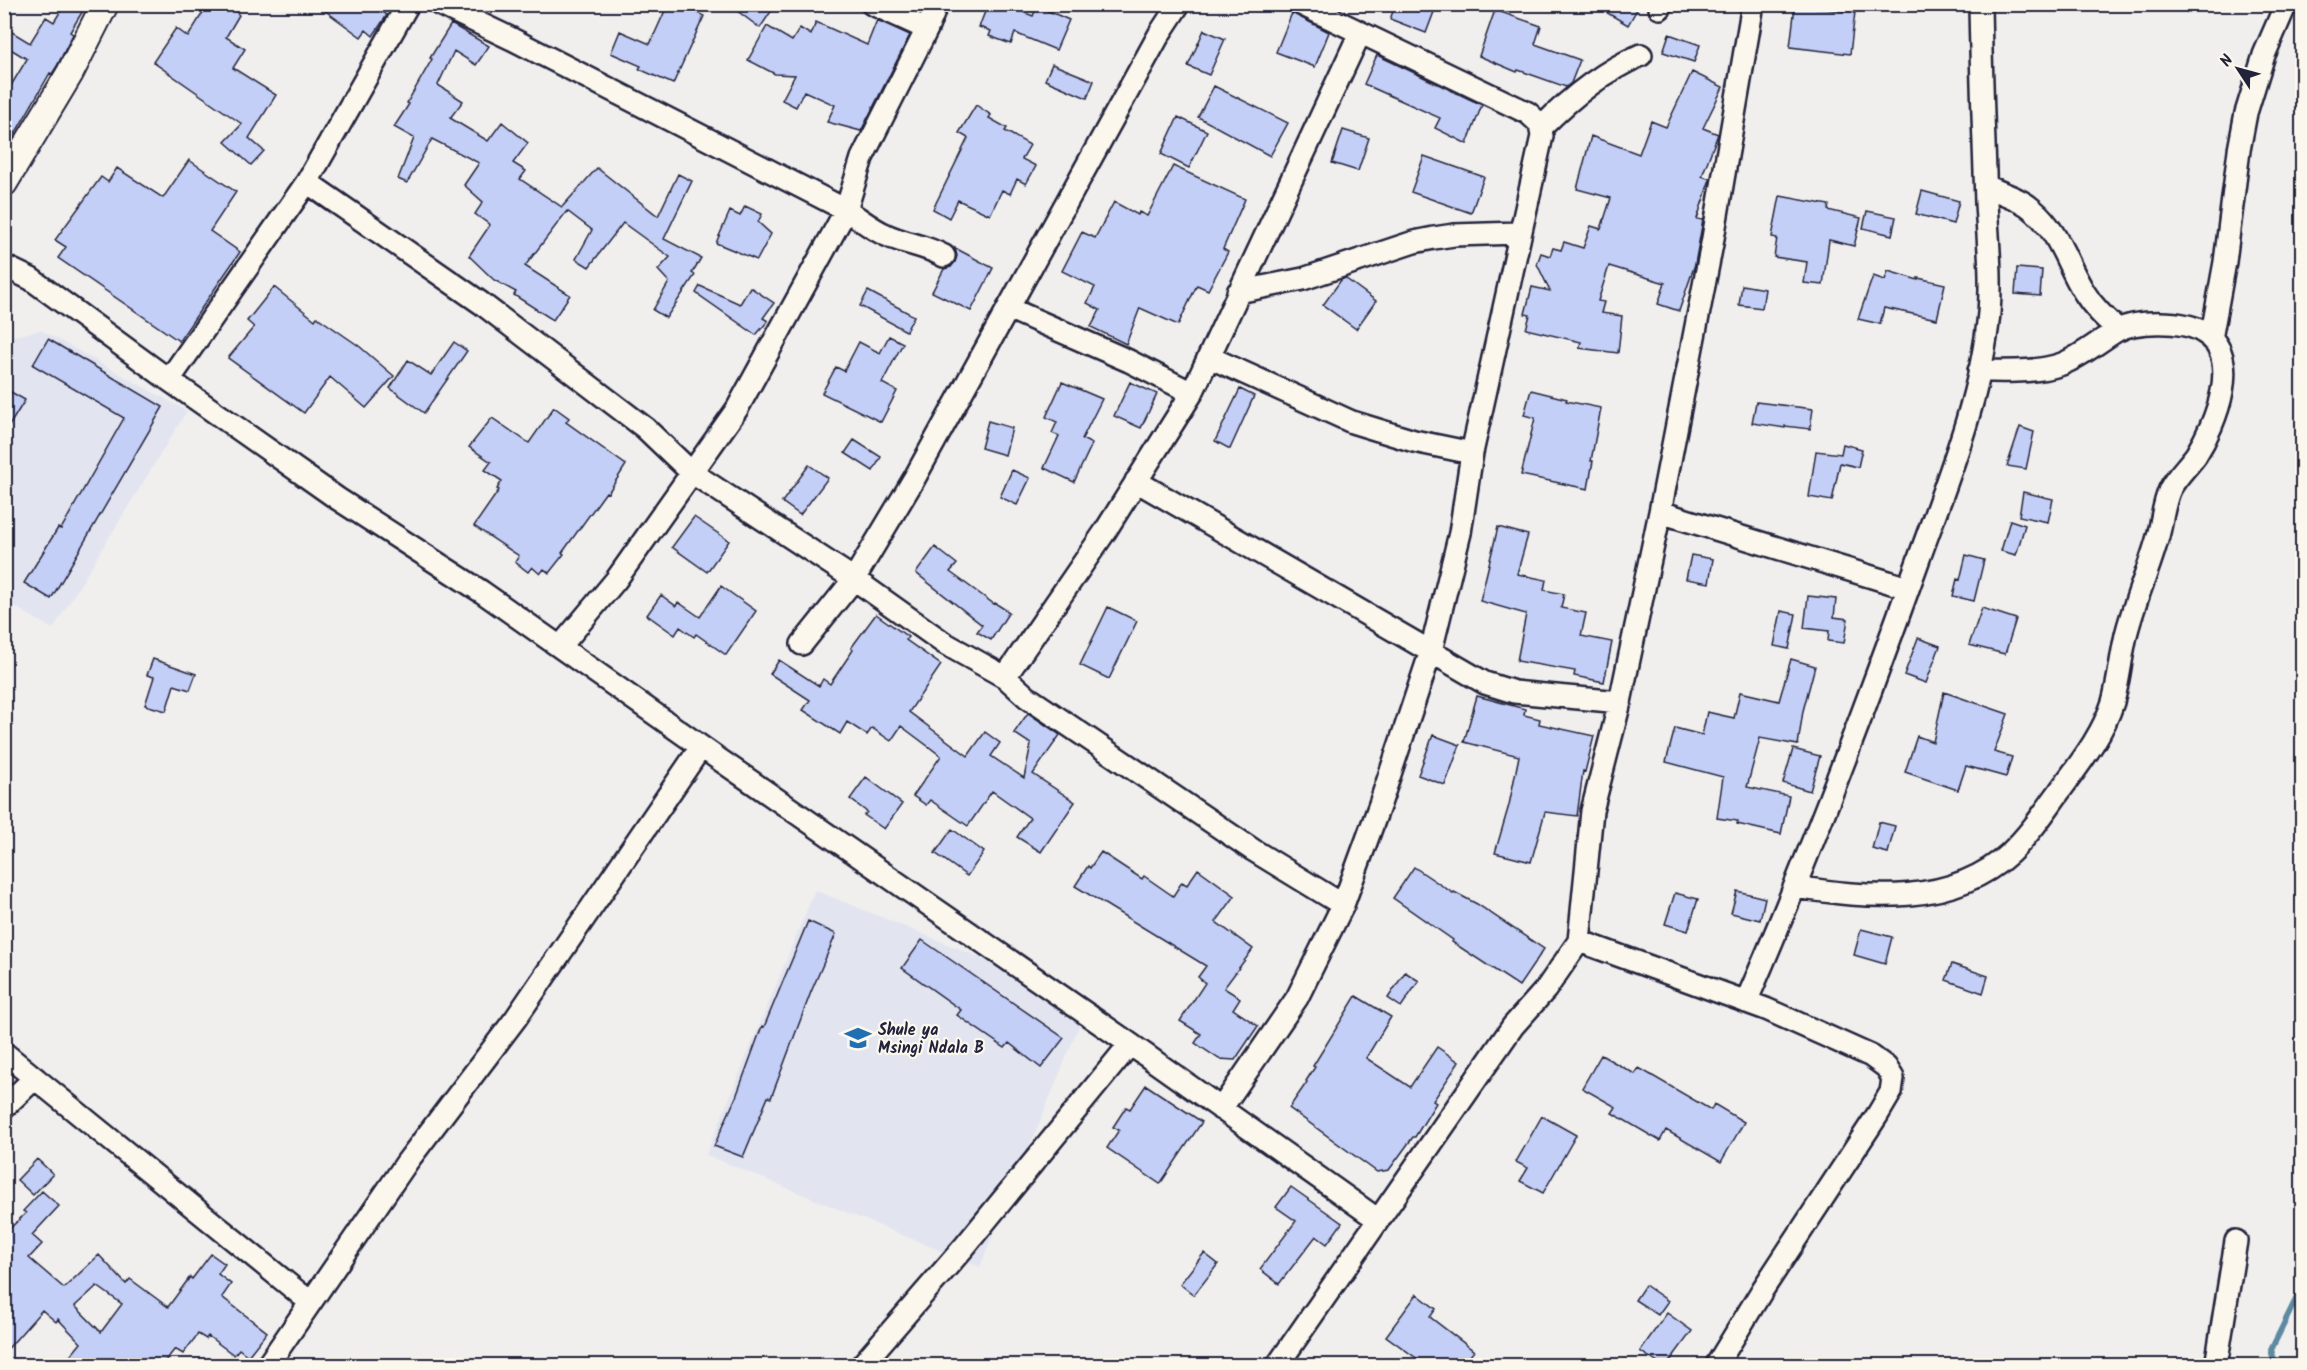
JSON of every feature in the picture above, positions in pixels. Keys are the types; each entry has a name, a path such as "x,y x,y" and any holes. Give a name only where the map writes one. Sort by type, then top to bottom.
{"street":[{"path":"4,183 70,73 105,4"},
{"path":"169,380 308,182 408,4"},
{"path":"439,4 846,210 887,236 927,247 944,256"},
{"path":"872,4 927,29"},
{"path":"560,647 616,580 737,409 846,210 862,158 938,4"},
{"path":"802,644 854,579 914,479 1160,33 1179,4"},
{"path":"1221,1109 1296,998 1343,905 1380,804 1431,651 1460,533 1472,453 1542,127 1528,113 1301,4"},
{"path":"1276,1365 1514,1026 1546,989 1579,941 1592,811 1620,702 1660,512 1712,244 1753,4"},
{"path":"1746,1002 1795,887 1860,723 1958,447 1979,371 1989,314 1990,280 1980,4"},
{"path":"2211,339 2246,113 2264,55 2286,4"},
{"path":"1005,677 1054,608 1192,393 1360,33"},
{"path":"1542,127 1589,84 1616,66 1641,55"},
{"path":"308,182 481,303 645,428 691,472 854,579 944,643 1005,677 1027,697 1253,850 1343,905"},
{"path":"1986,186 2030,207 2046,223 2062,247 2083,291 2097,311 2118,330"},
{"path":"1238,292 1303,279 1414,242 1454,235 1519,233"},
{"path":"4,266 31,279 338,499 482,592 1377,1219"},
{"path":"1008,308 1129,361 1192,393"},
{"path":"1795,887 1886,896 1955,887 1981,875 2010,853 2038,821 2099,736 2112,703 2122,666 2126,635 2153,553 2170,489 2195,456 2211,429 2220,398 2224,370 2223,354 2205,332 2188,326 2163,322 2118,330 2098,345 2062,364 2022,371 1979,371"},
{"path":"1209,357 1352,422 1414,441 1472,453"},
{"path":"1136,481 1475,678 1514,692 1620,702"},
{"path":"1660,512 1908,588"},
{"path":"267,1365 407,1162 516,1018 701,747"},
{"path":"1579,941 1746,1002 1871,1056 1886,1067 1893,1078 1891,1092 1867,1132 1763,1289 1716,1365"},
{"path":"861,1365 965,1246 1130,1044"},
{"path":"4,1053 310,1302"},
{"path":"4,1107 35,1078"},
{"path":"2216,1365 2236,1241"}],"shaded area":[{"path":"41,330 187,411 53,629 5,601 5,338"},
{"path":"815,890 1089,1002 980,1267 706,1155"}],"building":[{"path":"65,4 87,4 70,32 73,34 57,66 52,74 50,73 4,153 4,97 27,59 4,45 4,27 30,43 46,17 54,22"},
{"path":"208,4 241,4 236,12 239,15 226,37 245,49 233,68 276,95 249,138 264,151 251,165 225,142 242,124 153,62 176,28 188,37"},
{"path":"316,4 386,4 381,11 387,15 373,36 366,30 361,37"},
{"path":"668,4 678,4 704,16 673,84 611,53 620,31 650,44"},
{"path":"728,4 776,4 760,28"},
{"path":"988,4 1003,4 1033,16 1037,6 1069,20 1056,50 1015,33 1011,44 989,36 991,31 979,27"},
{"path":"1396,4 1437,4 1426,33 1390,19"},
{"path":"1592,4 1640,4 1628,25"},
{"path":"1795,6 1855,12 1850,54 1790,47"},
{"path":"1495,10 1541,26 1535,44 1580,60 1571,83 1566,87 1518,70 1517,72 1479,56"},
{"path":"1292,13 1329,32 1315,67 1276,52"},
{"path":"877,20 910,35 861,131 827,122 835,105 804,91 796,107 782,100 795,75 775,74 748,60 767,26 792,41 800,28 811,35 816,22 867,45"},
{"path":"451,24 489,46 476,65 454,51 438,85 463,101 450,118 488,141 502,122 528,143 513,163 526,171 520,179 562,207 597,168 658,216 678,174 692,181 664,239 701,258 692,273 695,275 666,318 653,310 669,282 658,270 670,257 623,223 589,267 576,259 592,230 567,211 525,266 570,295 553,320 514,295 516,292 494,280 469,256 490,225 475,214 483,202 464,185 479,163 432,139 407,183 398,179 414,138 394,127 409,104 407,103 432,59 430,58"},
{"path":"1204,30 1225,39 1209,75 1188,66"},
{"path":"1669,34 1700,45 1694,62 1663,52"},
{"path":"1377,55 1482,105 1467,144 1435,128 1440,118 1364,84"},
{"path":"1052,64 1094,81 1087,98 1045,80"},
{"path":"1692,72 1723,87 1703,128 1718,134 1702,176 1710,179 1697,219 1703,220 1695,264 1679,311 1658,304 1665,283 1609,266 1598,301 1604,302 1601,313 1622,316 1618,353 1579,348 1581,342 1526,329 1530,315 1525,314 1532,287 1550,291 1537,264 1541,253 1550,256 1553,248 1561,250 1564,242 1583,248 1591,226 1601,229 1611,198 1577,189 1591,136 1639,154 1651,121 1666,127"},
{"path":"1214,86 1288,123 1270,156 1198,117"},
{"path":"976,105 991,115 989,118 1007,128 1005,131 1030,145 1022,159 1036,166 1026,184 1017,179 1010,194 1002,190 990,215 958,200 949,218 933,209 968,138 959,133"},
{"path":"1178,117 1207,131 1189,168 1161,154"},
{"path":"1343,130 1369,138 1358,171 1332,163"},
{"path":"1424,156 1484,177 1471,213 1411,192"},
{"path":"189,160 236,192 210,231 240,252 179,341 58,258 66,247 55,240 101,177 108,182 117,168 163,198"},
{"path":"1173,166 1245,199 1223,249 1228,252 1208,290 1197,285 1178,325 1140,308 1126,344 1091,327 1100,310 1087,303 1095,287 1062,271 1082,232 1095,238 1114,202 1138,215 1139,212 1147,216"},
{"path":"1922,191 1959,201 1953,224 1916,214"},
{"path":"1780,196 1829,205 1828,210 1861,218 1854,246 1829,240 1823,285 1804,283 1807,262 1774,257 1777,238 1772,237"},
{"path":"745,206 762,214 758,222 771,234 757,260 716,243 730,211 740,216"},
{"path":"1867,211 1896,217 1892,235 1863,228"},
{"path":"955,248 993,268 971,311 932,292 944,269 951,267 955,262 957,256"},
{"path":"2017,268 2042,270 2040,296 2015,294"},
{"path":"1888,271 1918,280 1918,278 1945,284 1937,319 1884,308 1880,324 1858,319 1873,276 1885,280"},
{"path":"1345,278 1376,301 1356,329 1323,305 1341,280"},
{"path":"1742,285 1765,289 1762,308 1739,305"},
{"path":"700,286 740,304 750,287 774,303 763,318 768,321 756,335 696,293"},
{"path":"274,287 315,320 317,317 359,346 394,376 366,408 330,377 304,413 228,358 254,327 247,321"},
{"path":"868,291 914,316 906,331 860,306"},
{"path":"889,336 903,343 882,383 897,391 881,422 822,393 836,367 844,371 859,342 880,353"},
{"path":"48,339 163,407 51,599 24,583 58,528 61,529 124,418 33,365"},
{"path":"454,342 467,351 424,413 390,388 408,360 431,375"},
{"path":"1062,382 1102,399 1082,439 1092,444 1074,482 1044,468 1059,436 1052,433 1057,422 1046,417"},
{"path":"1130,382 1157,394 1141,428 1114,416"},
{"path":"4,388 25,400 4,434"},
{"path":"1240,389 1254,396 1230,449 1215,441"},
{"path":"1531,390 1567,399 1566,401 1601,408 1588,489 1521,475 1535,418 1524,415"},
{"path":"1756,402 1813,409 1810,429 1752,423"},
{"path":"554,407 569,418 566,422 626,465 608,493 606,492 562,553 564,554 549,573 544,569 540,574 532,567 528,572 515,562 519,556 474,526 499,490 497,489 502,481 485,470 491,462 469,447 492,418 529,443"},
{"path":"988,421 1012,428 1005,455 981,448"},
{"path":"2020,427 2034,432 2026,469 2007,466"},
{"path":"854,440 881,457 873,471 845,453"},
{"path":"1843,444 1862,449 1858,467 1840,463 1832,501 1809,497 1816,451 1841,454"},
{"path":"809,465 828,478 800,515 782,502"},
{"path":"1012,470 1030,478 1017,505 1000,497"},
{"path":"2023,492 2053,499 2048,522 2019,516"},
{"path":"694,517 729,541 707,572 672,547"},
{"path":"2010,520 2025,525 2016,555 2001,551"},
{"path":"1498,527 1528,535 1517,574 1546,580 1544,590 1564,594 1561,608 1586,613 1581,636 1612,642 1604,682 1574,676 1575,671 1517,661 1526,614 1480,601"},
{"path":"935,547 957,564 950,572 1009,612 991,640 977,632 982,625 916,573"},
{"path":"1691,555 1713,559 1709,583 1686,579"},
{"path":"1966,555 1984,560 1974,601 1953,596 1957,579 1960,580"},
{"path":"721,586 756,611 726,655 696,634 694,637 680,627 675,635 647,615 661,595 676,606 678,602 700,617"},
{"path":"1808,596 1836,599 1834,617 1848,619 1844,643 1828,641 1829,631 1804,628"},
{"path":"1108,607 1137,621 1109,679 1080,665"},
{"path":"1982,608 2016,619 2005,654 1969,645"},
{"path":"1781,611 1796,614 1789,649 1774,646"},
{"path":"876,614 908,637 906,640 941,665 909,712 968,756 985,732 1000,743 991,756 1024,778 1031,744 1014,733 1028,713 1060,735 1033,774 1075,802 1041,852 1017,837 1030,818 992,791 968,826 930,800 926,805 913,796 941,756 901,726 891,741 872,728 867,735 847,722 840,734 803,710 810,700 770,674 779,660 819,686 823,679 830,684 853,650 851,648"},
{"path":"1918,638 1940,646 1926,683 1904,675"},
{"path":"153,659 196,674 190,690 174,685 166,711 145,705 154,677 147,675"},
{"path":"1791,659 1815,666 1803,711 1798,745 1760,738 1747,787 1789,796 1781,834 1737,824 1738,821 1717,818 1723,777 1666,762 1675,728 1702,735 1707,712 1734,718 1740,692 1779,701"},
{"path":"1944,692 2008,714 1994,752 2012,757 2006,777 1966,766 1958,790 1905,772 1917,736 1933,742"},
{"path":"1477,696 1525,709 1524,715 1540,719 1539,724 1594,736 1585,772 1583,771 1577,816 1545,812 1531,862 1495,853 1509,805 1519,756 1464,742"},
{"path":"1433,735 1460,745 1445,785 1418,775"},
{"path":"1793,749 1820,756 1810,791 1783,783"},
{"path":"866,777 902,804 884,829 864,815 867,812 850,799"},
{"path":"1879,822 1895,826 1888,853 1872,849"},
{"path":"952,829 984,852 967,876 935,853"},
{"path":"1101,852 1142,879 1144,876 1173,896 1182,882 1187,885 1198,869 1235,896 1216,922 1253,949 1224,988 1240,998 1233,1009 1258,1026 1235,1060 1219,1059 1195,1043 1201,1034 1180,1021 1205,983 1198,977 1206,966 1075,886 1088,866 1090,868"},
{"path":"1414,867 1453,893 1477,904 1544,949 1519,986 1452,942 1453,940 1393,898"},
{"path":"1737,891 1765,898 1760,920 1731,913"},
{"path":"1675,893 1698,899 1688,931 1665,924"},
{"path":"808,921 836,934 811,992 771,1098 768,1097 743,1157 714,1146 736,1097 762,1026 764,1027"},
{"path":"1861,929 1892,937 1885,964 1854,955"},
{"path":"922,940 1064,1038 1041,1068 1009,1043 1005,1048 957,1015 961,1010 902,968"},
{"path":"1952,964 1988,976 1983,993 1946,980"},
{"path":"1405,972 1419,981 1401,1007 1388,998"},
{"path":"1356,996 1391,1017 1366,1058 1410,1087 1437,1047 1459,1062 1433,1101 1436,1103 1415,1137 1389,1170 1377,1172 1289,1108 1307,1082 1315,1067 1313,1066"},
{"path":"1601,1055 1635,1074 1639,1068 1711,1110 1714,1104 1744,1122 1721,1162 1666,1130 1660,1141 1612,1113 1616,1107 1582,1088"},
{"path":"1146,1085 1202,1122 1160,1184 1107,1148 1119,1130 1113,1127 1126,1107 1130,1109"},
{"path":"1542,1116 1576,1135 1543,1193 1520,1181 1528,1168 1516,1162"},
{"path":"37,1159 53,1174 33,1195 17,1180"},
{"path":"1291,1187 1342,1223 1327,1244 1316,1236 1279,1284 1260,1269 1296,1221 1276,1207"},
{"path":"42,1191 59,1206 32,1235 42,1244 29,1258 64,1288 99,1255 126,1284 130,1279 168,1307 190,1277 192,1279 211,1254 225,1264 218,1274 231,1284 222,1297 267,1332 248,1356 239,1349 234,1355 208,1336 206,1339 198,1334 183,1354 175,1349 162,1365 63,1365 81,1343 58,1319 56,1322 42,1310 4,1353 4,1234 26,1213 23,1211","holes":["97,1286 122,1304 101,1332 75,1306"]},
{"path":"1204,1253 1218,1264 1194,1295 1180,1284"},
{"path":"1645,1285 1668,1301 1658,1315 1635,1300"},
{"path":"1417,1294 1436,1309 1430,1317 1474,1351 1463,1365 1426,1365 1386,1336"},
{"path":"1667,1313 1692,1331 1667,1365 1661,1365 1640,1351"}],"waterway":[{"path":"2276,1366 2271,1350 2302,1287"}],"place":[{"name":"Shule ya Msingi Ndala B","path":"858,1038"}]}
